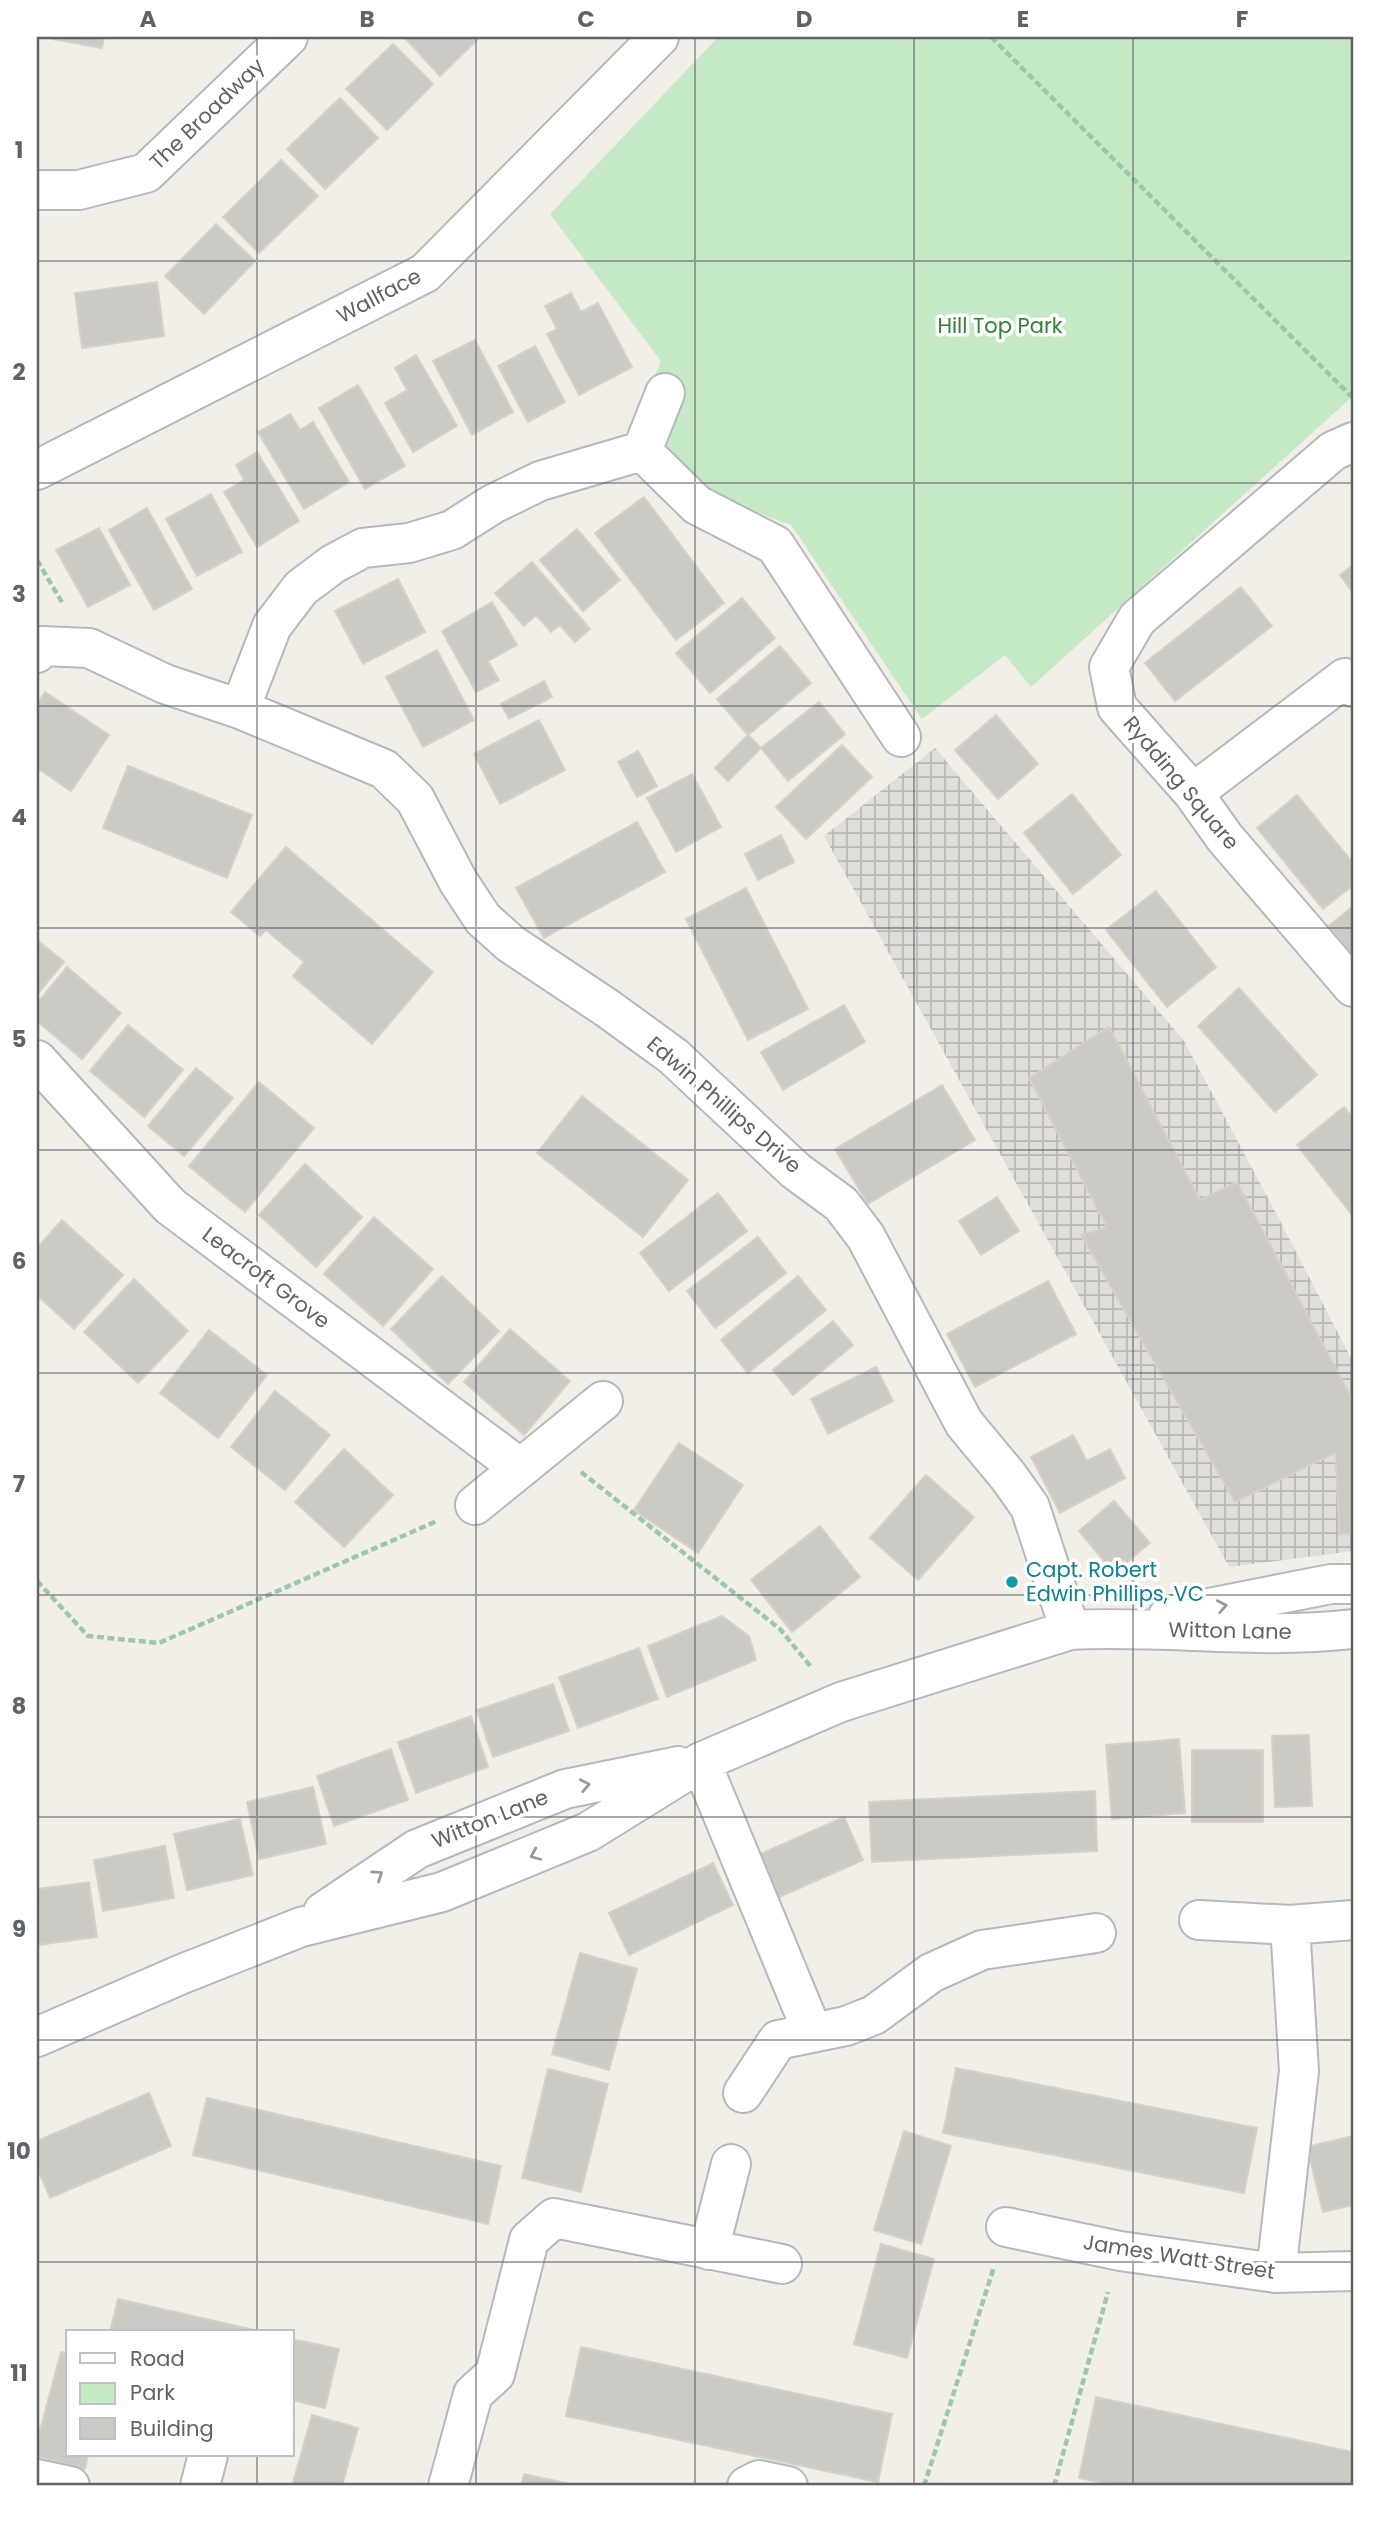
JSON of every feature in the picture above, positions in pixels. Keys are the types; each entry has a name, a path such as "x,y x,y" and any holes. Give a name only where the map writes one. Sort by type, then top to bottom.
{"street":[{"name":"The Broadway","path":"37,190 79,190 146,173 288,37"},
{"name":"Wallface","path":"37,470 425,273 659,37"},
{"path":"642,451 665,393"},
{"name":"Rydding Square","path":"1353,442 1333,451 1137,619 1109,667 1118,707 1193,793 1225,838 1353,987"},
{"path":"240,709 272,626 301,588 333,564 363,548 409,543 452,530 493,504 540,481 642,451"},
{"path":"642,451 697,505 775,545 901,737"},
{"name":"Edwin Phillips Drive","path":"37,653 42,646 89,648 164,684 240,709 384,769 415,799 458,881 483,919 511,944 673,1056 796,1171 842,1204 866,1237 964,1423 1030,1507 1089,1629"},
{"path":"1193,793 1345,678 1353,687"},
{"name":"Leacroft Grove","path":"37,1060 170,1206 533,1457"},
{"path":"475,1504 603,1401"},
{"name":"Witton Lane","path":"37,2037 182,1974 301,1927 442,1892 516,1863 588,1832 701,1762 841,1702 1089,1629 1331,1584 1353,1584"},
{"name":"Witton Lane","path":"1089,1629 1253,1634 1353,1629"},
{"path":"701,1762 812,2031"},
{"path":"1199,1920 1290,1924 1353,1920"},
{"path":"1276,2273 1299,2071 1290,1924"},
{"path":"743,2093 778,2040 846,2026 874,2015 931,1973 982,1950 1096,1933"},
{"path":"709,2250 731,2164"},
{"path":"448,2486 473,2394 495,2374 529,2240 554,2218 782,2264"},
{"name":"James Watt Street","path":"1006,2227 1120,2251 1276,2273 1353,2272"},
{"path":"200,2486 208,2456"},
{"path":"37,2479 70,2486"},
{"path":"747,2486 760,2480 788,2486"}],"path":[{"path":"991,37 1352,398 1353,396"},
{"path":"533,1457 780,1629 841,1702"},
{"path":"37,1581 88,1636 159,1643 475,1504"},
{"path":"924,2486 1006,2227"},
{"path":"1054,2486 1120,2251"}],"shaded area":[{"path":"935,748 1184,1041 1268,1198 1353,1362 1353,1551 1229,1567 824,836"}],"green space":[{"name":"Hill Top Park","path":"718,37 1353,37 1353,396 1031,687 1005,655 922,719 791,525 710,496 637,420 661,361 550,214"}],"building":[{"path":"52,37 104,37 102,48"},
{"path":"404,37 480,37 440,76"},
{"path":"393,44 433,84 387,130 346,89"},
{"path":"340,98 378,138 325,189 287,149"},
{"path":"281,160 318,196 259,253 223,217"},
{"path":"216,224 255,261 204,314 165,276"},
{"path":"157,282 164,336 82,348 75,293"},
{"path":"571,293 581,312 598,303 632,367 579,395 547,334 557,329 545,306"},
{"path":"475,340 513,412 472,435 433,361"},
{"path":"535,346 565,402 528,422 498,366"},
{"path":"416,355 457,426 413,452 385,403 407,390 395,368"},
{"path":"358,385 405,466 365,489 319,408"},
{"path":"290,414 300,430 313,422 349,482 304,509 258,432"},
{"path":"257,452 299,521 257,547 224,492 244,480 236,465"},
{"path":"211,494 242,552 197,576 166,519"},
{"path":"644,497 724,603 676,640 595,533"},
{"path":"147,508 192,589 154,610 109,530"},
{"path":"99,528 130,585 88,607 56,550"},
{"path":"577,529 620,580 583,611 540,560"},
{"path":"532,562 590,629 575,642 560,625 551,632 536,615 524,626 495,593"},
{"path":"1353,565 1353,593 1340,575"},
{"path":"398,579 425,632 363,664 335,611"},
{"path":"1241,587 1272,626 1175,701 1145,663"},
{"path":"742,598 775,638 710,693 676,653"},
{"path":"492,602 517,645 488,661 499,680 476,692 442,631"},
{"path":"780,646 811,683 748,735 717,699"},
{"path":"437,650 474,720 423,747 386,677"},
{"path":"544,681 552,697 509,719 501,704"},
{"path":"45,692 109,735 71,791 37,768 37,705"},
{"path":"819,702 845,734 788,781 761,748"},
{"path":"996,715 1038,764 998,799 955,750"},
{"path":"539,720 565,770 500,804 474,754"},
{"path":"748,735 761,748 728,781 715,768"},
{"path":"842,745 872,777 806,839 776,807"},
{"path":"638,751 657,786 637,797 618,762"},
{"path":"128,766 252,815 227,878 103,828"},
{"path":"692,774 721,827 676,852 647,798"},
{"path":"1072,794 1121,855 1073,894 1024,833"},
{"path":"1297,795 1353,863 1353,885 1323,909 1257,828"},
{"path":"637,822 665,872 544,938 516,888"},
{"path":"781,835 794,862 758,880 745,854"},
{"path":"286,847 433,972 372,1044 293,976 304,962 266,930 260,936 231,912"},
{"path":"746,888 808,1009 748,1040 686,919"},
{"path":"1156,891 1216,967 1167,1007 1106,930"},
{"path":"1353,906 1353,955 1329,926"},
{"path":"37,940 64,962 37,995"},
{"path":"67,967 121,1013 82,1059 37,1021 37,1003"},
{"path":"1239,988 1317,1075 1275,1112 1198,1026"},
{"path":"844,1005 865,1042 783,1090 761,1052"},
{"path":"128,1025 183,1070 144,1117 90,1071"},
{"path":"1109,1027 1200,1200 1237,1182 1353,1401 1353,1534 1340,1534 1335,1453 1235,1502 1081,1235 1107,1227 1029,1078"},
{"path":"196,1068 233,1098 184,1156 148,1126"},
{"path":"259,1082 314,1128 245,1212 189,1166"},
{"path":"942,1085 975,1140 868,1204 835,1149"},
{"path":"582,1096 688,1180 643,1237 537,1153"},
{"path":"1344,1107 1353,1118 1353,1216 1297,1145"},
{"path":"305,1164 362,1217 316,1267 259,1215"},
{"path":"718,1193 747,1231 669,1291 640,1253"},
{"path":"997,1197 1019,1231 981,1255 959,1221"},
{"path":"374,1217 433,1269 383,1326 324,1274"},
{"path":"62,1220 123,1275 74,1329 37,1295 37,1248"},
{"path":"758,1237 786,1273 715,1328 687,1291"},
{"path":"442,1276 499,1331 448,1384 391,1329"},
{"path":"798,1276 826,1310 748,1373 721,1340"},
{"path":"134,1279 188,1331 138,1383 84,1332"},
{"path":"1048,1281 1076,1334 975,1387 947,1334"},
{"path":"833,1321 853,1345 793,1395 773,1370"},
{"path":"510,1329 570,1381 524,1435 464,1382"},
{"path":"209,1330 267,1375 218,1438 160,1393"},
{"path":"876,1367 893,1401 828,1434 811,1399"},
{"path":"275,1391 330,1435 285,1490 231,1447"},
{"path":"1073,1435 1087,1461 1110,1449 1125,1478 1060,1513 1031,1457"},
{"path":"679,1443 743,1485 698,1553 634,1510"},
{"path":"344,1449 393,1495 344,1547 295,1502"},
{"path":"926,1475 974,1517 918,1580 870,1538"},
{"path":"1114,1501 1150,1543 1114,1573 1079,1531"},
{"path":"820,1526 860,1577 792,1632 751,1580"},
{"path":"722,1616 749,1636 756,1660 667,1697 648,1646"},
{"path":"639,1648 658,1699 578,1728 559,1677"},
{"path":"553,1684 569,1731 493,1757 477,1710"},
{"path":"471,1716 488,1767 416,1793 398,1742"},
{"path":"1309,1735 1312,1806 1275,1807 1272,1736"},
{"path":"1179,1739 1185,1813 1112,1819 1106,1745"},
{"path":"391,1749 408,1800 334,1826 317,1776"},
{"path":"1192,1750 1263,1750 1263,1822 1192,1822"},
{"path":"313,1787 326,1844 259,1859 247,1802"},
{"path":"1095,1791 1097,1851 872,1862 869,1802"},
{"path":"844,1817 863,1860 775,1899 756,1856"},
{"path":"240,1819 253,1875 187,1890 174,1834"},
{"path":"165,1846 174,1898 103,1911 94,1860"},
{"path":"713,1863 733,1905 629,1955 609,1913"},
{"path":"89,1882 97,1937 37,1945 37,1889"},
{"path":"580,1953 637,1969 609,2070 552,2054"},
{"path":"956,2068 1257,2128 1244,2193 943,2133"},
{"path":"548,2069 608,2084 581,2192 522,2178"},
{"path":"149,2093 171,2146 50,2198 37,2167 37,2141"},
{"path":"207,2098 501,2166 488,2224 193,2155"},
{"path":"904,2131 951,2146 921,2244 874,2230"},
{"path":"1353,2136 1353,2205 1323,2212 1307,2147"},
{"path":"881,2244 934,2259 907,2358 854,2344"},
{"path":"118,2299 255,2330 110,2330"},
{"path":"294,2339 339,2349 325,2408 294,2400"},
{"path":"581,2347 892,2414 878,2482 566,2416"},
{"path":"61,2352 66,2353 66,2456 88,2456 85,2469 37,2456 37,2442"},
{"path":"1096,2397 1353,2452 1353,2486 1119,2486 1079,2478"},
{"path":"312,2415 358,2428 342,2486 292,2486"},
{"path":"524,2474 579,2486 521,2486"}],"place":[{"name":"Capt. Robert Edwin Phillips, VC","path":"1012,1582"}]}
